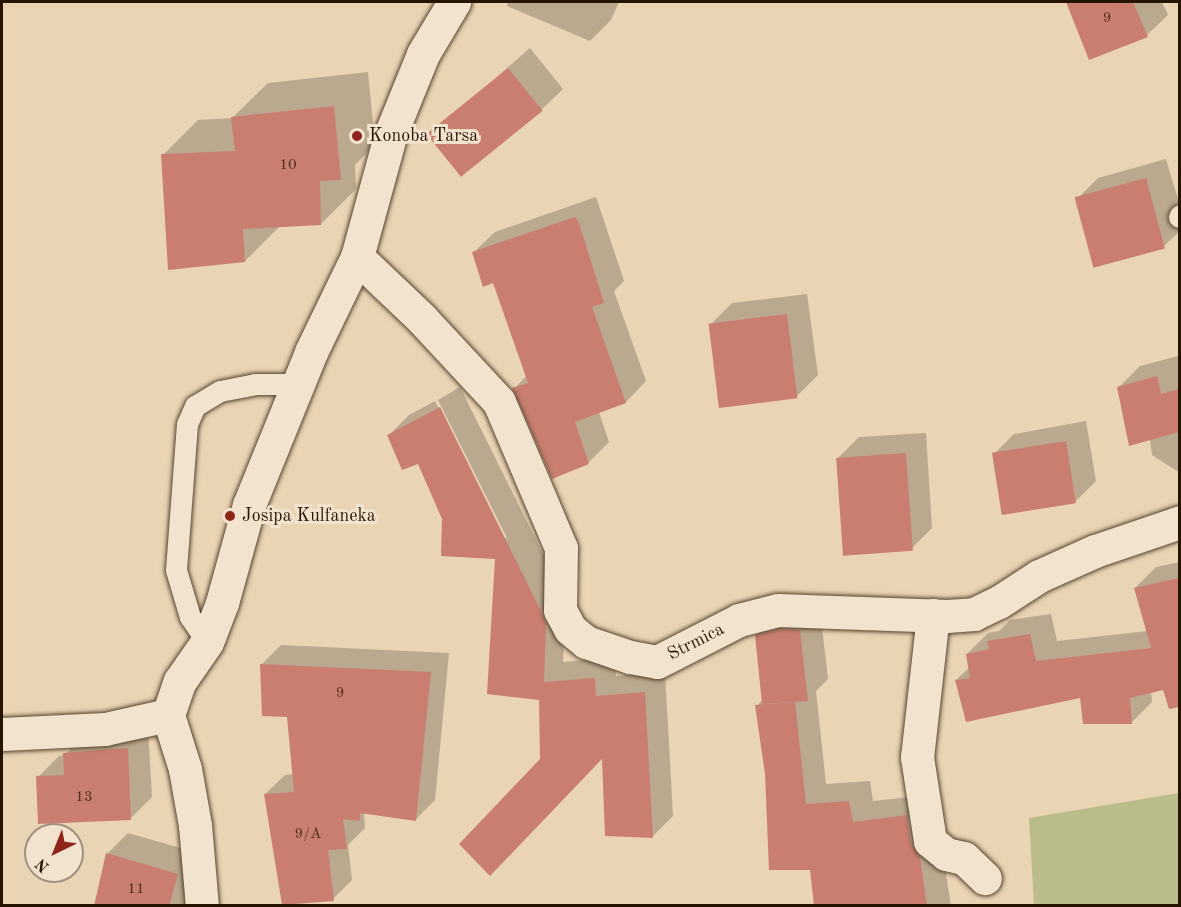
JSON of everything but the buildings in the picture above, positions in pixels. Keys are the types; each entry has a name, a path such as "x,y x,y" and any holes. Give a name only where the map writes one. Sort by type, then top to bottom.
{"street":[{"path":"202,906 195,825 185,769 168,715 180,681 207,642 222,603 249,505 298,384 357,257 391,133 423,54 454,2"},
{"name":"Strmica","path":"357,257 422,319 499,402 561,548 560,610 570,629 586,642 630,657 657,662 739,620 778,610 933,615 974,614 999,602 1039,576 1086,555 1179,522"},
{"path":"933,615 917,757 930,841 946,854 964,858 985,878"},
{"path":"2,734 105,729 168,715"}],"lane":[{"path":"207,642 190,617 176,570 187,424 195,406 220,391 255,384 298,384"}],"green space":[{"path":"1179,793 1179,905 1034,905 1029,818"}],"place":[{"name":"Konoba Tarsa","path":"357,136"},
{"name":"Josipa Kulfaneka","path":"230,516"}]}
